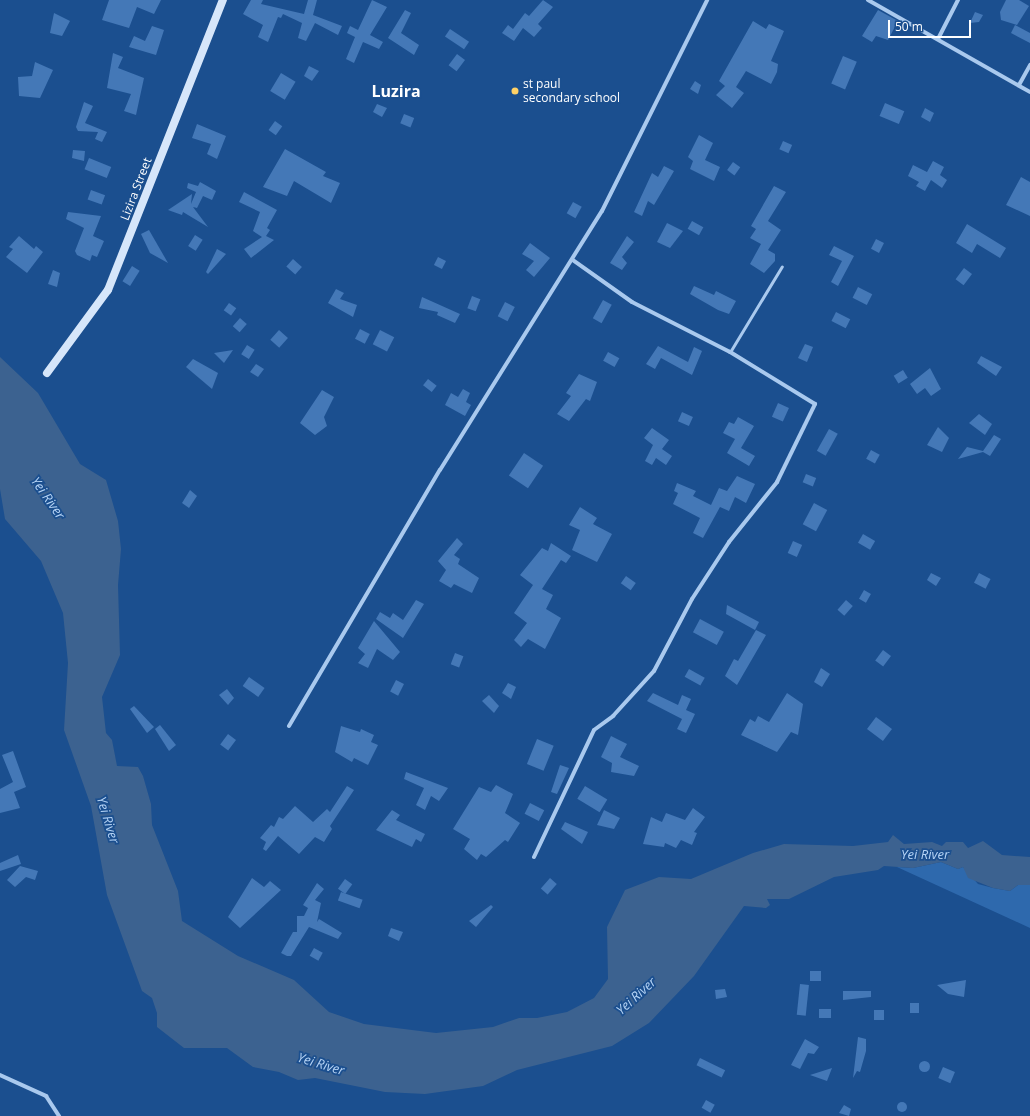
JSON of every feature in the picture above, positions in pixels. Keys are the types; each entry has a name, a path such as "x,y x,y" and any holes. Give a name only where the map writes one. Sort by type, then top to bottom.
{"street":[{"name":"Lizira Street","path":"47,373 108,290 223,0"},
{"path":"289,726 444,463 573,260 602,211 707,0"},
{"path":"868,0 1030,92"},
{"path":"938,39 958,0"},
{"path":"1019,85 1030,65"},
{"path":"534,857 594,730 613,716 654,671 692,599 729,542 776,482 815,404 730,352 632,302 573,260"},
{"path":"0,1075 46,1096 59,1116"}],"lane":[{"path":"730,352 782,266"}],"shaded area":[{"path":"941,862 958,869 963,867 978,884 993,888 1010,891 1018,885 1030,885 1030,928 897,867 913,868"}],"water":[{"name":"Yei River","path":"0,357 38,393 80,464 106,480 118,521 121,549 118,585 120,655 102,697 106,733 112,740 117,766 138,767 143,776 151,804 152,825 178,891 182,921 238,956 294,980 329,1012 364,1024 436,1033 493,1027 519,1018 537,1018 567,1012 594,998 608,979 607,927 625,890 659,877 691,879 753,853 784,844 853,846 888,842 893,835 904,844 932,842 942,846 946,842 963,842 968,848 983,841 1002,855 1030,857 1030,885 1018,885 1010,891 993,888 968,878 963,867 958,869 941,862 913,868 884,866 878,870 834,877 789,899 767,899 770,905 766,908 744,906 694,976 649,1023 612,1046 517,1070 483,1086 425,1094 385,1092 315,1078 298,1080 279,1072 253,1067 227,1048 184,1048 157,1027 157,1013 152,998 142,991 107,895 91,806 64,730 68,663 63,613 41,561 5,519 0,489"}],"building":[{"path":"109,0 161,0 154,14 137,7 129,28 102,20"},
{"path":"251,0 263,0 261,4 304,14 308,0 317,0 313,15 342,26 338,35 315,23 306,41 298,38 302,23 283,14 281,18 278,17 268,42 258,37 263,25 243,14"},
{"path":"372,0 387,7 370,35 383,42 379,49 363,42 354,63 346,59 355,37 347,33 350,26 358,30"},
{"path":"543,0 553,7 538,24 542,28 534,37 523,28 514,41 502,33 508,25 513,29 525,13 529,16"},
{"path":"1006,0 1019,0 1029,6 1017,25 1001,20 1000,12"},
{"path":"405,10 411,13 401,33 419,45 414,55 388,38"},
{"path":"878,10 898,21 888,40 876,36 872,42 862,36"},
{"path":"975,12 983,15 979,22 970,23"},
{"path":"54,13 70,21 62,36 50,33"},
{"path":"753,21 766,29 769,24 784,31 771,61 778,64 777,72 771,84 746,71 736,87 744,93 732,108 716,95 725,86 719,81"},
{"path":"1015,25 1030,33 1030,43 1011,33"},
{"path":"152,26 164,30 156,55 129,47 134,36 145,41"},
{"path":"450,29 469,42 464,49 445,36"},
{"path":"113,53 123,57 118,68 144,78 136,115 124,111 131,94 107,88"},
{"path":"457,54 465,60 457,71 449,65"},
{"path":"843,56 857,62 845,89 831,84"},
{"path":"35,62 53,70 40,98 19,96 18,77 32,76"},
{"path":"309,66 319,71 312,81 304,76"},
{"path":"281,73 296,82 285,100 270,91"},
{"path":"695,81 701,85 698,94 690,89"},
{"path":"84,102 93,106 85,123 107,132 102,142 95,139 98,132 78,131 76,127"},
{"path":"885,103 904,111 899,124 880,116"},
{"path":"377,104 387,108 382,117 373,112"},
{"path":"925,108 934,113 930,122 921,117"},
{"path":"404,114 414,118 410,127 400,123"},
{"path":"275,121 282,126 276,135 269,130"},
{"path":"197,124 226,136 217,159 207,154 211,144 192,138"},
{"path":"699,135 713,143 705,160 720,167 714,181 690,169 693,161 688,157"},
{"path":"783,141 792,145 788,153 779,149"},
{"path":"285,149 326,172 323,176 340,183 331,203 294,181 287,196 263,187"},
{"path":"73,150 85,151 84,161 72,158"},
{"path":"89,158 111,167 107,178 85,169"},
{"path":"933,161 944,167 940,175 947,180 942,188 931,180 925,191 916,186 919,182 908,176 913,165 927,172"},
{"path":"733,162 740,167 734,175 727,170"},
{"path":"664,166 674,171 654,205 648,201 642,216 634,212 652,173 658,177"},
{"path":"1021,177 1030,182 1030,216 1006,205"},
{"path":"200,182 216,191 212,200 203,196 197,208 193,207 208,227 183,212 182,215 168,210 192,194 191,204 196,192 187,188 188,183 198,186"},
{"path":"774,186 786,192 768,221 781,230 768,250 775,254 775,261 764,273 750,264 761,244 750,238 756,229 751,226"},
{"path":"91,190 105,195 102,205 88,199"},
{"path":"244,192 277,210 267,228 270,230 266,236 274,240 251,258 244,249 262,237 253,231 260,212 239,202"},
{"path":"573,202 582,207 575,218 567,213"},
{"path":"68,212 101,216 93,236 104,241 97,257 92,255 90,261 77,255 75,251 84,228 66,219"},
{"path":"692,221 703,227 699,235 688,229"},
{"path":"667,223 683,231 670,248 657,242"},
{"path":"967,224 1006,248 1000,258 977,244 972,253 956,243"},
{"path":"149,230 168,263 150,253 141,234"},
{"path":"195,235 203,240 196,251 188,246"},
{"path":"19,236 34,249 36,246 43,252 27,273 6,257 13,249 9,247"},
{"path":"627,236 634,242 622,257 627,263 622,270 610,263"},
{"path":"876,239 884,243 879,253 871,249"},
{"path":"530,243 550,258 534,277 526,270 534,261 522,254"},
{"path":"834,246 854,256 838,286 831,282 842,261 829,255"},
{"path":"217,249 226,254 208,274 206,272"},
{"path":"438,257 446,261 442,269 434,265"},
{"path":"293,259 302,267 295,274 286,266"},
{"path":"132,266 140,271 130,286 122,281"},
{"path":"964,268 972,274 964,285 956,279"},
{"path":"53,270 60,273 57,287 48,284"},
{"path":"694,286 714,295 716,291 736,301 729,314 718,310 690,294"},
{"path":"858,287 872,294 867,305 853,298"},
{"path":"336,289 344,293 340,299 357,305 353,317 328,303"},
{"path":"472,296 480,299 476,311 467,308"},
{"path":"422,297 460,314 455,323 437,315 438,312 419,308"},
{"path":"603,300 612,305 602,323 593,318"},
{"path":"505,302 515,307 508,321 498,316"},
{"path":"229,303 236,308 231,316 224,310"},
{"path":"836,312 850,319 846,328 831,321"},
{"path":"240,318 247,324 240,332 233,326"},
{"path":"360,329 370,334 365,344 355,339"},
{"path":"279,330 288,338 279,348 270,340"},
{"path":"380,330 394,337 387,352 373,344"},
{"path":"805,344 813,347 807,362 798,358"},
{"path":"247,345 255,350 249,359 241,354"},
{"path":"658,346 688,362 694,347 702,351 692,375 661,358 655,369 646,364"},
{"path":"233,350 224,363 214,353"},
{"path":"608,352 619,358 615,367 603,361"},
{"path":"981,356 1002,367 996,376 977,363"},
{"path":"193,359 218,373 212,389 186,367"},
{"path":"256,364 264,369 258,377 250,372"},
{"path":"930,368 941,389 931,396 925,388 917,394 910,384"},
{"path":"903,370 908,378 898,383 894,376"},
{"path":"579,374 597,382 590,401 586,399 569,421 557,414 571,396 566,393"},
{"path":"428,379 437,386 432,392 423,385"},
{"path":"463,389 470,393 466,402 471,405 465,416 445,405 451,393 458,397"},
{"path":"322,390 334,397 324,417 327,426 315,435 300,423"},
{"path":"778,403 789,408 783,422 772,417"},
{"path":"682,412 693,417 689,426 678,421"},
{"path":"979,414 992,424 985,435 969,423"},
{"path":"738,417 754,426 741,448 755,456 749,466 727,453 735,439 723,433 729,422 734,424"},
{"path":"938,427 949,438 942,452 927,445"},
{"path":"652,428 669,440 662,449 672,456 666,465 656,458 652,465 645,461 653,445 644,438"},
{"path":"829,429 838,434 826,456 817,451"},
{"path":"994,435 1001,439 990,456 983,452 958,459 967,447 983,451"},
{"path":"871,450 880,455 875,464 866,459"},
{"path":"524,453 543,466 528,488 509,475"},
{"path":"806,474 816,478 813,486 803,482"},
{"path":"737,476 755,484 746,503 735,497 729,511 720,507 703,538 693,533 700,518 673,504 678,493 674,491 677,483 696,491 693,496 711,505 719,488 727,491"},
{"path":"190,490 197,496 189,508 182,503"},
{"path":"814,503 827,510 816,531 803,524"},
{"path":"580,507 597,518 593,524 612,534 597,562 572,550 580,530 569,525"},
{"path":"863,534 875,541 870,550 858,543"},
{"path":"457,538 463,544 454,555 460,559 458,564 479,578 472,593 454,584 451,588 439,581 446,570 438,561"},
{"path":"793,541 802,545 797,557 788,553"},
{"path":"551,543 571,556 566,563 561,560 542,589 553,595 546,609 561,618 545,649 528,639 521,647 514,640 527,623 514,613 533,585 520,575 542,548 548,551"},
{"path":"931,573 941,578 936,586 927,580"},
{"path":"979,573 991,579 986,589 974,583"},
{"path":"626,576 636,583 631,590 621,583"},
{"path":"864,590 871,594 866,603 859,599"},
{"path":"416,600 424,604 403,638 376,619 380,612 390,618 393,613 403,620"},
{"path":"846,600 853,606 844,616 837,610"},
{"path":"727,605 759,622 755,630 726,614"},
{"path":"700,619 724,632 717,645 693,632"},
{"path":"374,621 400,652 393,660 377,649 368,668 358,663 365,654 358,648"},
{"path":"756,630 766,635 737,685 725,676 734,659 738,661"},
{"path":"883,650 891,656 883,666 875,660"},
{"path":"455,653 463,656 459,667 451,664"},
{"path":"821,668 830,674 822,687 814,682"},
{"path":"689,669 705,678 700,686 685,677"},
{"path":"249,677 265,688 258,697 243,686"},
{"path":"396,680 404,684 398,696 390,692"},
{"path":"508,683 516,687 511,699 502,693"},
{"path":"227,689 234,698 228,705 219,695"},
{"path":"653,693 678,705 682,695 691,699 686,710 695,714 686,733 677,729 682,719 647,701"},
{"path":"787,693 803,704 798,735 791,732 777,752 741,735 750,719 755,722 758,716 769,722"},
{"path":"489,695 499,706 494,713 482,701"},
{"path":"134,706 154,727 147,733 130,709"},
{"path":"876,717 892,729 883,741 867,729"},
{"path":"160,725 176,745 169,751 155,729"},
{"path":"341,726 360,732 361,729 374,735 371,742 378,745 368,765 354,758 352,762 335,752"},
{"path":"228,734 236,740 228,750 220,744"},
{"path":"611,736 627,744 620,757 639,766 634,776 611,772 612,763 601,757"},
{"path":"537,739 554,746 544,771 527,764"},
{"path":"13,751 26,787 14,792 20,808 0,813 0,789 13,782 2,755"},
{"path":"560,765 569,768 557,794 551,792"},
{"path":"406,772 448,788 439,801 431,796 425,810 416,805 424,788 404,779"},
{"path":"496,785 513,794 505,813 520,823 508,842 505,840 486,857 481,854 477,860 464,849 470,839 453,829 479,787 491,792"},
{"path":"347,786 354,790 330,826 332,829 324,842 315,837 299,854 278,836 266,851 263,849 266,842 260,838 271,825 274,827 279,817 283,819 295,806 313,822 327,809 330,812"},
{"path":"585,786 607,799 600,812 577,799"},
{"path":"530,803 544,810 539,821 525,814"},
{"path":"693,808 705,817 694,832 697,833 692,845 681,840 676,848 665,843 664,847 643,844 651,817 662,822 666,813 685,820"},
{"path":"392,810 400,815 396,820 425,834 421,842 416,839 412,847 376,830"},
{"path":"604,810 620,818 614,829 597,825"},
{"path":"565,822 588,832 582,844 561,829"},
{"path":"18,855 21,864 0,871 0,863"},
{"path":"20,866 38,871 35,880 26,877 15,887 7,880"},
{"path":"252,878 264,887 270,881 281,890 240,928 228,917"},
{"path":"550,878 557,884 548,894 541,889"},
{"path":"345,879 352,884 345,894 338,889"},
{"path":"317,883 324,889 315,900 321,903 317,922 319,919 342,933 338,939 309,927 291,956 287,956 281,953 293,932 297,932 297,916 304,916 308,908 303,905"},
{"path":"341,892 363,900 360,908 338,900"},
{"path":"491,905 493,907 476,927 469,921"},
{"path":"391,928 403,932 399,941 388,936"},
{"path":"314,948 323,953 318,961 310,956"},
{"path":"810,971 821,971 821,981 810,981"},
{"path":"966,980 964,997 948,994 937,985"},
{"path":"800,984 809,985 806,1016 797,1015"},
{"path":"725,989 727,997 716,999 715,990"},
{"path":"843,991 871,991 871,997 843,1000"},
{"path":"910,1003 919,1003 919,1013 910,1013"},
{"path":"819,1009 831,1009 831,1018 819,1018"},
{"path":"874,1010 884,1010 884,1020 874,1020"},
{"path":"858,1037 866,1039 866,1051 860,1072 857,1071 853,1078"},
{"path":"805,1039 819,1047 814,1054 808,1053 800,1069 791,1065"},
{"path":"700,1058 725,1070 722,1077 696,1065"},
{"path":"924,1060 928,1062 930,1066 928,1070 924,1072 920,1070 918,1066 920,1062"},
{"path":"943,1067 955,1072 950,1083 938,1078"},
{"path":"832,1068 827,1081 810,1075"},
{"path":"706,1100 715,1105 710,1113 702,1108"},
{"path":"900,1102 904,1102 906,1103 906,1111 900,1112 897,1109 897,1105"},
{"path":"844,1105 851,1109 849,1116 839,1113"}],"place":[{"name":"st paul secondary school","path":"515,91"}],"district":[{"name":"Luzira","path":"396,91"}]}
